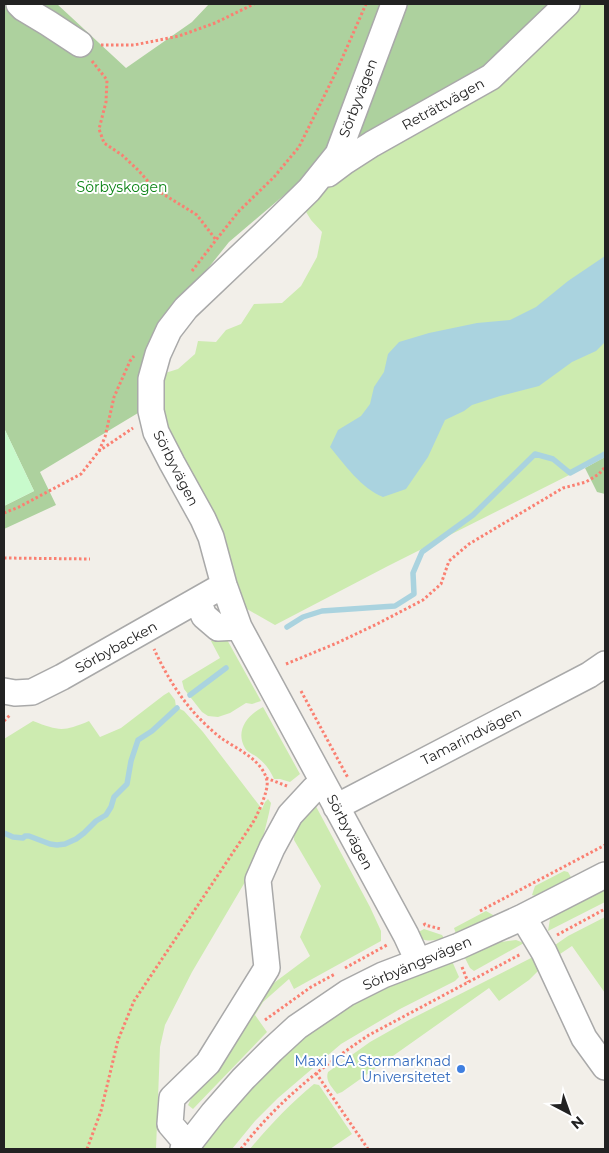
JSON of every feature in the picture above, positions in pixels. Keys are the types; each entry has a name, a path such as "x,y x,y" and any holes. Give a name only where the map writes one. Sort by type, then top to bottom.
{"street":[{"path":"19,4 80,44"},
{"name":"Sörbyvägen","path":"394,4 338,154 309,190 186,308 169,330 158,354 151,379 151,411 156,432 203,518 211,537 224,585 239,627 406,935 418,961"},
{"name":"Reträttvägen","path":"309,190 344,162 372,144 491,77 567,4"},
{"name":"Sörbybacken","path":"4,691 15,694 32,692 62,678 224,585"},
{"path":"198,601 204,616 218,628 239,627"},
{"name":"Tamarindvägen","path":"336,807 605,664"},
{"path":"186,1148 170,1124 172,1098 208,1063 267,968 258,880 272,848 290,815 314,789 324,784"},
{"name":"Sörbyängsvägen","path":"186,1148 213,1113 272,1050 297,1026 347,993 383,975 459,946 523,917 605,875"},
{"path":"523,917 544,952 584,1038 605,1067"}],"path":[{"path":"80,44 134,46 179,36 215,23 254,4"},
{"path":"187,278 239,211 274,178 299,147 337,70 366,4"},
{"path":"80,44 107,80 106,102 99,129 104,143 122,155 155,189 197,215 216,240"},
{"path":"99,452 105,437 114,397 130,361 136,353"},
{"path":"4,513 81,474 99,452 141,422 153,417"},
{"path":"286,664 337,643 423,600 441,584 449,561 469,544 563,488 586,482 599,474 605,467"},
{"path":"4,558 90,559"},
{"path":"87,1149 102,1111 118,1040 134,1000 252,824 260,809 268,784 263,770 254,760 219,736 197,716 162,667 147,630"},
{"path":"480,911 605,845"},
{"path":"240,1149 275,1110 316,1073 369,1035 605,909"},
{"path":"316,1073 368,1149"}],"green space":[{"name":"Sörbyskogen","path":"4,4 57,4 126,68 192,22 209,4 554,4 485,74 289,191 229,242 174,311 147,378 138,413 40,472 56,505 4,529 4,506 34,491 4,428"},
{"path":"582,4 605,4 605,457 275,625 240,605 167,435 159,381 162,374 178,369 195,354 198,341 216,342 226,330 241,324 254,304 282,303 301,286 317,257 322,232 303,207 327,185 535,51"},
{"path":"4,428 34,491 4,506"},
{"path":"605,457 605,494 597,492 585,468"},
{"path":"225,636 261,701 252,704 246,703 230,713 218,717 208,716 202,712 184,689 182,681 220,658 211,641"},
{"path":"169,692 175,700 176,707 184,711 203,732 262,809 268,799 271,803 261,846 245,882 192,972 165,1025 160,1047 156,1149 4,1149 4,739 33,721 61,729 89,721 100,737 121,728"},
{"path":"263,707 300,774 290,782 274,779 265,764 247,751 242,742 241,736 244,724 252,714"},
{"path":"312,799 370,907 381,931 381,941 294,989 289,979 263,1002 255,1015 267,1032 193,1109 188,1105 197,1086 251,1000 310,956 300,937 321,886 294,840 295,817"},
{"path":"564,871 568,872 572,879 539,897 532,895 535,886"},
{"path":"605,887 605,902 548,931 550,919 556,911"},
{"path":"486,911 493,915 492,918 456,934 454,928"},
{"path":"605,917 605,993 572,946 560,954 555,945 568,936"},
{"path":"424,929 442,935 444,938 425,940 415,934"},
{"path":"516,940 524,943 474,971 470,968 464,956 501,942"},
{"path":"533,957 541,968 529,980 499,1001 489,988 342,1092 337,1094 330,1084 327,1078 328,1072 370,1042"},
{"path":"452,961 459,977 455,981 400,1009 341,1044 278,1098 255,1121 232,1149 202,1149 234,1107 265,1073 306,1036 350,1005 405,975"},
{"path":"314,1084 319,1085 352,1134 330,1149 250,1149 280,1115"}],"water":[{"path":"605,256 605,342 596,351 572,362 539,386 472,405 445,420 428,457 406,489 383,497 375,493 354,475 330,447 338,430 361,416 370,404 374,387 384,372 388,354 399,342 429,333 477,323 510,320 536,307 568,281"}],"waterway":[{"path":"287,627 303,617 322,611 395,606 414,594 413,573 422,552 473,515 535,454 553,459 570,473 605,454"},
{"path":"190,695 226,668"},
{"path":"4,833 13,837 23,838 29,836 57,845 76,839 96,821 106,815 114,797 127,784 131,761 138,740 152,731 177,708"}],"place":[{"name":"Maxi ICA Stormarknad Universitetet","path":"461,1069"}]}
